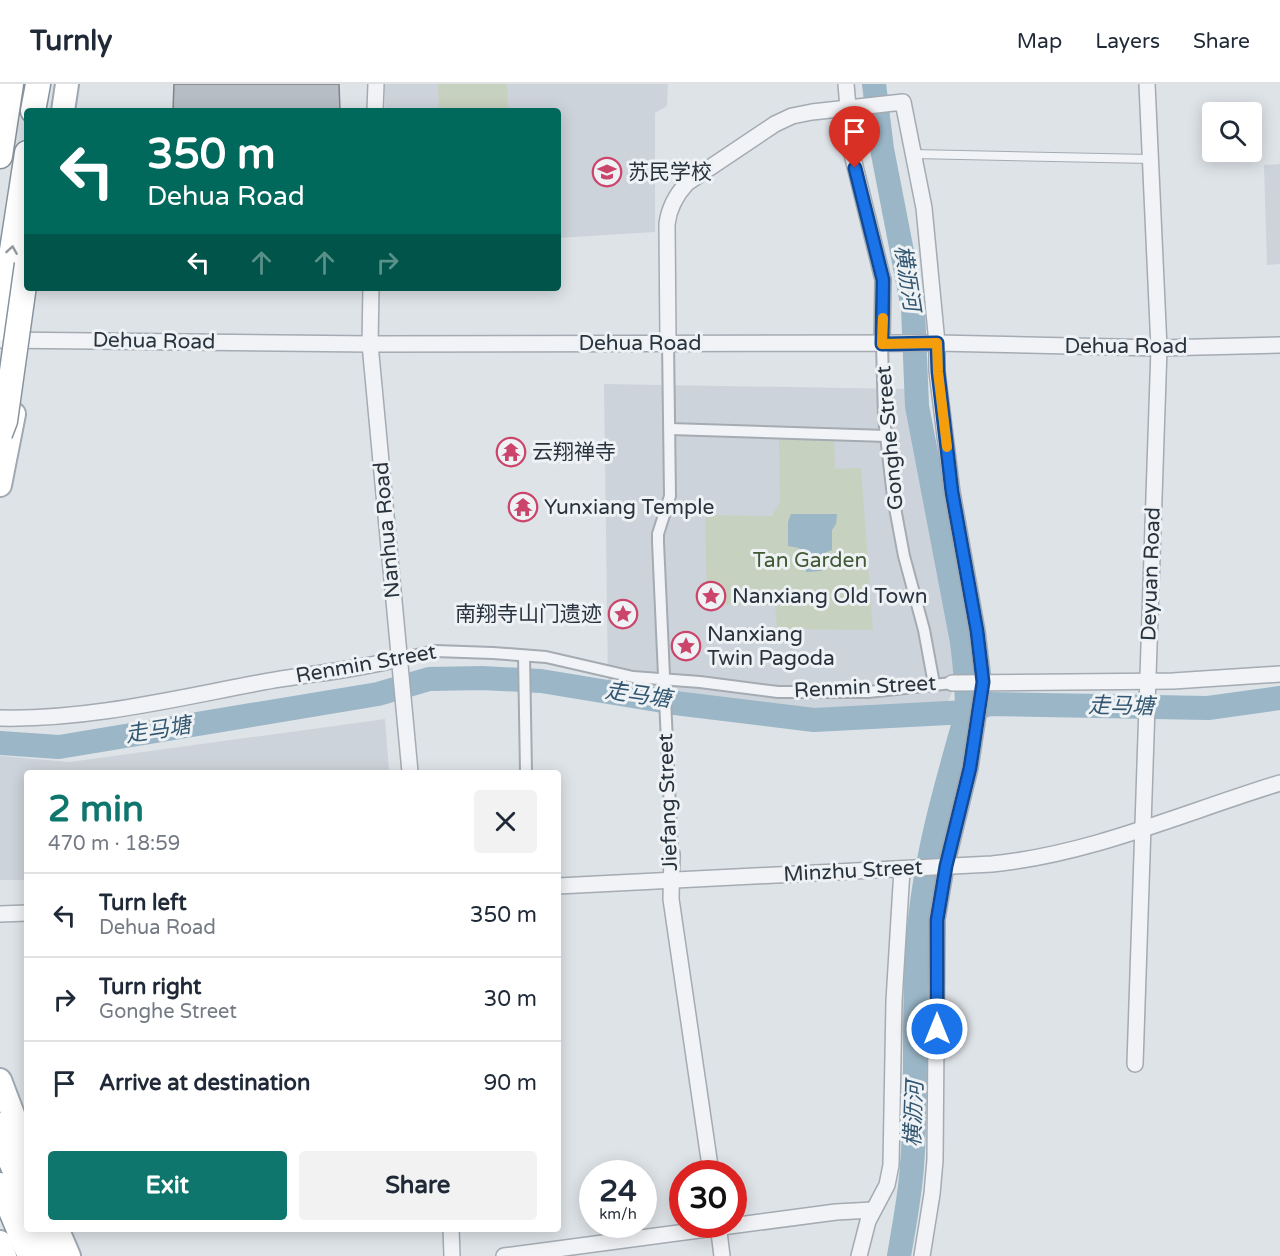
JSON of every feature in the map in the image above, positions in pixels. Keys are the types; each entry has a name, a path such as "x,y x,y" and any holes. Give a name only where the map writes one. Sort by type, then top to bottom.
{"highway":[{"path":"0,156 11,84"},
{"path":"34,108 38,84"},
{"path":"49,108 52,84"},
{"path":"0,328 24,172"},
{"path":"0,434 5,421 24,285"},
{"path":"0,1125 8,1155 24,1192"},
{"path":"0,1185 30,1256"},
{"path":"42,1232 52,1256"}],"main road":[{"path":"63,108 67,84"},
{"path":"0,485 35,291"},
{"path":"0,1080 24,1143"},
{"path":"59,1232 69,1256"},
{"path":"0,1242 6,1256"}],"street":[{"path":"375,108 376,84"},
{"name":"Gonghe Street","path":"846,84 853,109 856,173 883,280 884,409 893,497 900,535 920,611 934,684"},
{"name":"Deyuan Road","path":"1135,1064 1159,348 1147,84"},
{"name":"Jiefang Street","path":"709,1160 671,899 672,854 658,542 658,534 670,496 667,224 672,205 687,183 783,120 801,114 898,103 914,154"},
{"path":"914,154 924,208 938,372 952,492 977,631 979,718 970,768 946,866 937,920 935,1160 922,1256"},
{"name":"Nanhua Road","path":"371,291 370,344 410,770"},
{"name":"Dehua Road","path":"0,340 370,344 937,343 1159,348 1280,345"},
{"path":"669,429 887,436"},
{"name":"Renmin Street","path":"0,718 76,715 183,698 294,676 400,666 435,651 546,657 623,676 805,693 868,692 952,683 978,687 1204,680 1280,674"},
{"path":"524,656 526,770"},
{"name":"Minzhu Street","path":"561,886 1014,862 1086,847 1280,783"},
{"path":"860,1256 864,1235 873,1210 886,1185 891,1165 894,1001 902,869"},
{"path":"0,914 24,913"},
{"path":"747,1223 873,1210"},
{"path":"451,1232 452,1256"},
{"path":"504,1256 669,1233"},
{"path":"720,1238 722,1256"}],"lane":[{"path":"914,154 1151,159"}],"shaded area":[{"name":"苏民学校","path":"385,84 668,84 667,106 655,113 655,232 561,238 561,108 385,108"},
{"path":"1280,164 1280,264 1267,265 1264,165"},
{"path":"604,384 907,389 958,676 947,705 889,725 695,700 608,685"},
{"path":"385,719 389,770 24,770 24,880 0,880 0,756 70,762"}],"green space":[{"path":"438,84 507,84 508,108 439,108"},
{"name":"Tan Garden","path":"779,439 834,441 835,469 861,468 873,630 777,629 775,606 707,604 705,515 772,516 780,502"}],"water":[{"path":"791,514 837,514 836,524 832,530 832,550 824,553 826,563 821,571 806,572 806,560 799,548 788,546 788,522"}],"building":[{"path":"174,84 339,84 340,108 173,108"}],"waterway":[{"name":"横沥河","path":"874,84 882,149 913,308 917,406 962,642 967,703 967,712 936,827 921,914 916,971 915,1110 912,1166 899,1256"},
{"name":"走马塘","path":"0,743 59,747 378,694 429,679 482,678 541,681 675,703 814,720 967,712 989,704 1208,708 1280,698"}],"slow traffic":[{"path":"883,318 882,344 937,343 947,447"}],"place":[{"name":"苏民学校","path":"607,172"},
{"name":"云翔禅寺","path":"511,452"},
{"name":"Yunxiang Temple","path":"523,507"},
{"name":"Nanxiang Old Town","path":"711,596"},
{"name":"南翔寺山门遗迹","path":"623,614"},
{"name":"Nanxiang Twin Pagoda","path":"686,646"}],"route":[{"path":"855,168 883,280 882,344 937,343 938,372 952,492 977,631 983,682 970,768 946,866 937,920 937,1029"}]}
